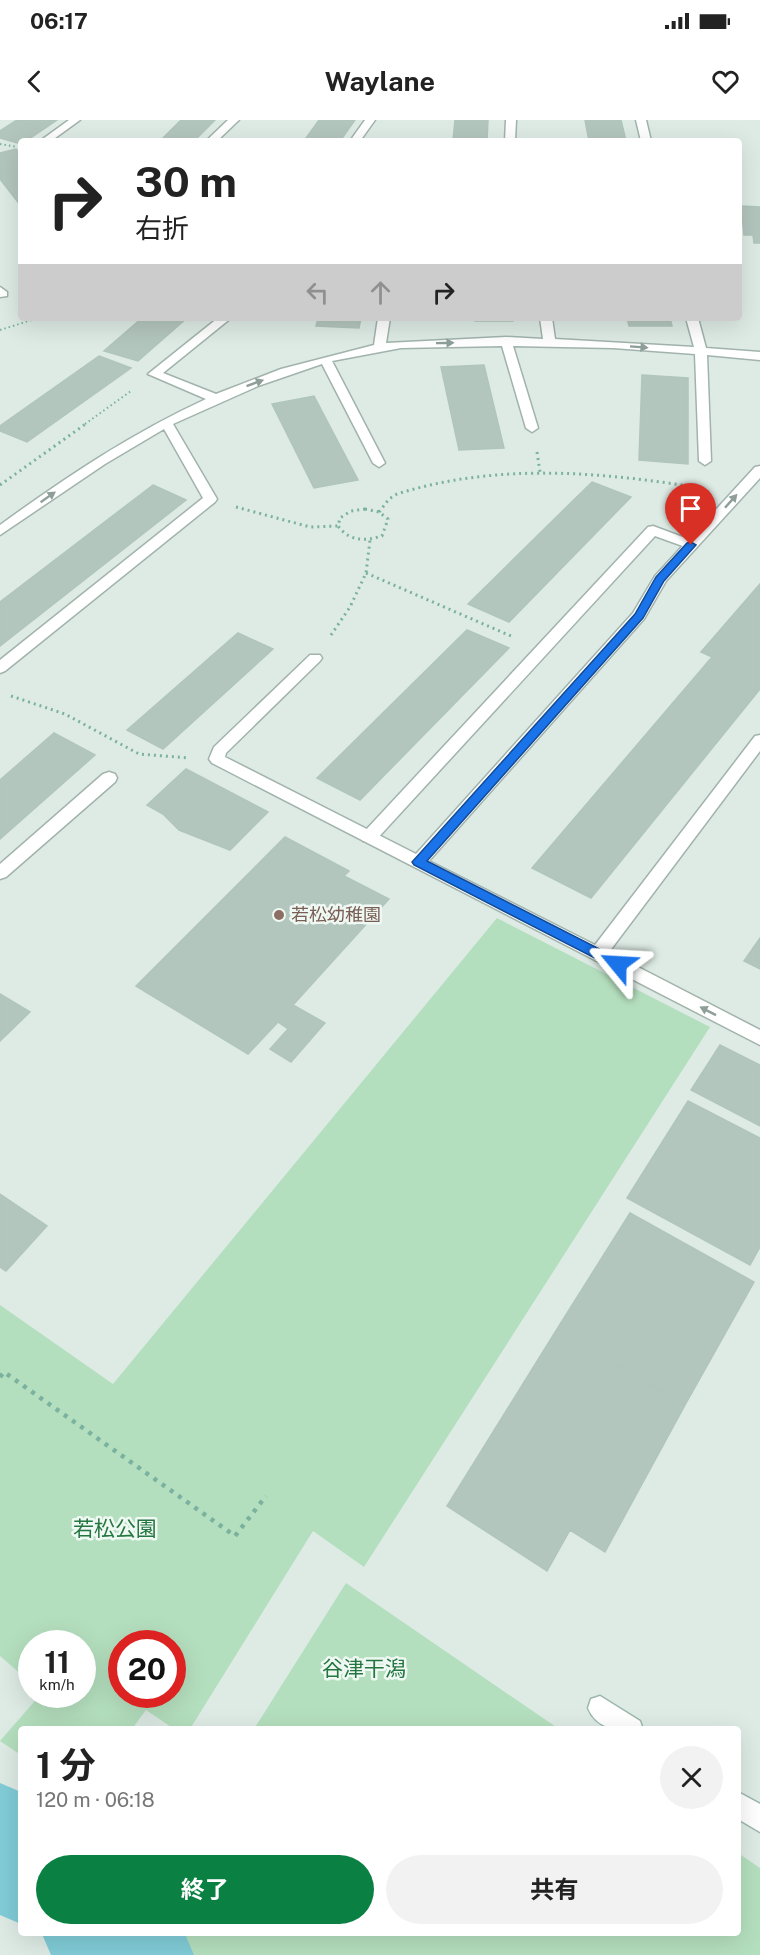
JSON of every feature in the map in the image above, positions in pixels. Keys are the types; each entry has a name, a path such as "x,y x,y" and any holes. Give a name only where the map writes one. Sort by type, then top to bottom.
{"street":[{"path":"49,138 75,120"},
{"path":"214,138 234,120"},
{"path":"357,138 370,120"},
{"path":"510,138 511,120"},
{"path":"641,120 645,138"},
{"path":"154,374 221,321"},
{"path":"380,347 384,321"},
{"path":"546,321 549,341"},
{"path":"693,321 701,351 705,461"},
{"path":"506,341 532,428"},
{"path":"0,531 60,488 135,440 218,399 284,372 380,347 549,341 760,356"},
{"path":"326,361 378,464"},
{"path":"154,374 218,399"},
{"path":"0,668 210,499 167,424"},
{"path":"418,862 639,616 660,579 760,470"},
{"path":"369,837 653,530 691,545"},
{"path":"315,658 219,751 217,759 760,1038"},
{"path":"598,954 760,740"},
{"path":"0,873 109,778"},
{"path":"600,1708 625,1726"},
{"path":"741,1806 760,1819"}],"path":[{"path":"0,144 18,147"},
{"path":"0,330 29,321"},
{"path":"0,484 154,374"},
{"path":"379,512 390,498 401,494 456,479 512,472 637,477 690,487"},
{"path":"210,499 310,527 338,526"},
{"path":"365,509 379,512 388,519 382,536 370,540 349,537 343,534 338,526 340,518 351,511 365,509"},
{"path":"315,658 350,607 366,573 370,540"},
{"path":"366,573 542,650"},
{"path":"11,696 65,714 139,754 217,759"},
{"path":"0,1377 4,1372 235,1536 266,1496"}],"green space":[{"name":"若松公園","path":"497,918 710,1027 364,1567 313,1531 192,1726 170,1726 146,1710 134,1726 18,1726 18,1753 0,1741 29,1708 96,1708 96,1630 18,1630 18,1672 0,1656 0,1305 113,1384"},
{"name":"谷津干潟","path":"346,1583 555,1726 256,1726"},
{"path":"741,1855 760,1868 760,1955 113,1955 125,1936 741,1936"}],"building":[{"path":"17,120 57,120 30,138 18,138 18,143 0,138 0,131"},
{"path":"181,120 215,120 197,138 163,138"},
{"path":"319,120 355,120 342,138 306,138"},
{"path":"455,120 488,120 487,138 453,138"},
{"path":"585,120 621,120 625,138 588,138"},
{"path":"16,149 18,151 18,202 0,179 0,153"},
{"path":"742,206 760,207 760,243 754,243 753,235 744,235"},
{"path":"139,321 184,321 138,361 104,351"},
{"path":"317,321 360,321 359,328 316,326"},
{"path":"628,321 671,321 672,326 629,326"},
{"path":"99,356 131,368 27,442 0,431 0,426"},
{"path":"484,365 504,448 459,450 441,367"},
{"path":"642,375 688,378 688,464 639,460"},
{"path":"314,396 358,480 314,488 272,404"},
{"path":"592,482 631,497 509,622 468,604"},
{"path":"153,485 186,500 0,646 0,602"},
{"path":"760,584 760,689 591,898 532,868 712,657 701,652"},
{"path":"467,630 509,648 360,800 317,778"},
{"path":"238,633 273,649 163,749 127,730"},
{"path":"54,733 95,755 0,839 0,780"},
{"path":"186,769 268,812 230,850 179,830 163,814 147,805"},
{"path":"285,837 349,871 344,876 389,899 293,1005 325,1023 291,1062 270,1049 288,1029 278,1022 248,1054 136,986"},
{"path":"760,938 760,969 744,961"},
{"path":"0,994 30,1012 0,1041"},
{"path":"720,1045 760,1065 760,1126 691,1090"},
{"path":"688,1101 760,1138 760,1247 750,1265 627,1198"},
{"path":"0,1194 47,1226 6,1271 0,1267"},
{"path":"630,1213 754,1282 685,1405 557,1329"},
{"path":"557,1329 685,1405 605,1552 570,1530 547,1571 447,1506"}],"waterway":[{"path":"0,1844 18,1859"},
{"path":"107,1936 130,1955"}],"place":[{"name":"若松幼稚園","path":"279,915"}],"route":[{"path":"618,964 418,862 639,616 660,579 691,545"}]}
